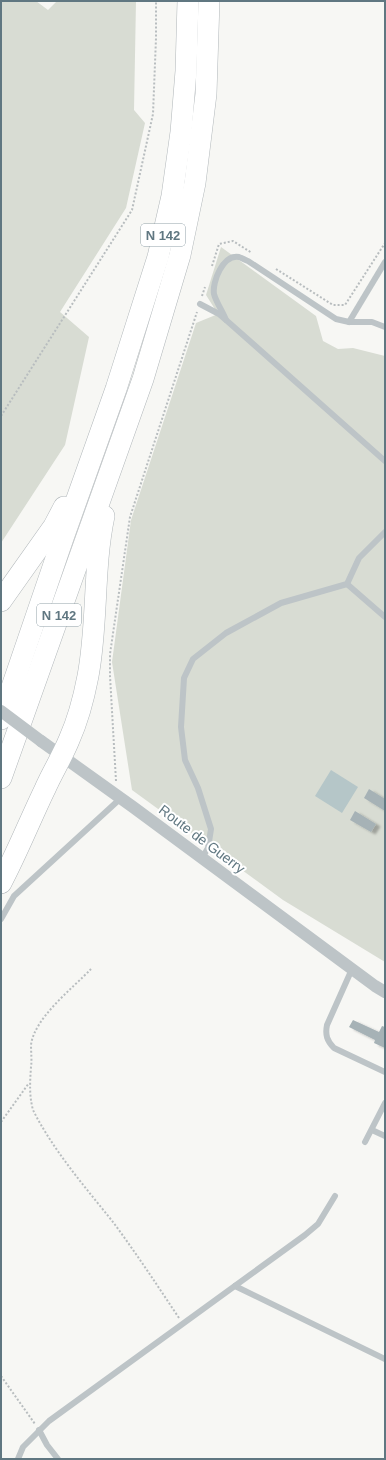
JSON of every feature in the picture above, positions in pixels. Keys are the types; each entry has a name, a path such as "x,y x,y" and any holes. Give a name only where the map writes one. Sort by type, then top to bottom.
{"highway":[{"name":"N 142","path":"1,719 116,389 158,257 172,196 181,132 186,71 188,1"},
{"name":"N 142","path":"1,778 143,379 180,255 195,183 206,94 208,1"},
{"path":"1,883 69,741 88,678 93,647 101,528 116,452"},
{"path":"1,601 54,526 90,460"}],"street":[{"name":"Route de Guerry","path":"1,711 385,992"}],"lane":[{"path":"226,320 214,294 215,282 223,263 232,258 238,257 248,261 336,319 349,322 372,322 385,327"},
{"path":"349,322 385,262"},
{"path":"200,304 226,320 385,461"},
{"path":"202,858 208,848 211,829 198,788 185,760 182,727 184,678 193,659 226,633 281,603 347,584 359,558 385,532"},
{"path":"347,584 385,617"},
{"path":"1,919 14,896 118,796"},
{"path":"352,969 326,1025 325,1033 327,1039 334,1048 385,1072"},
{"path":"365,1142 385,1103"},
{"path":"372,1130 385,1136"},
{"path":"18,1459 23,1447 49,1421 305,1236 318,1224 335,1196"},
{"path":"235,1286 385,1359"},
{"path":"39,1430 47,1445 58,1459"}],"path":[{"path":"1,416 132,210 153,114 156,1"},
{"path":"212,267 219,244 233,241 253,254"},
{"path":"273,267 333,305 345,306 385,243"},
{"path":"118,796 110,654 130,517 207,282"},
{"path":"91,969 45,1016 36,1030 31,1045 32,1062 30,1099 36,1117 75,1175 113,1222 142,1262 183,1324"},
{"path":"1,1122 30,1082"},
{"path":"1,1376 39,1430"}],"shaded area":[{"path":"1,1 36,1 48,10 57,1 136,1 134,110 145,123 126,208 60,312 89,337 65,445 1,543"},
{"path":"221,247 316,316 323,341 338,349 353,348 385,356 385,962 283,900 132,790 112,662 131,520 196,323 218,314 206,295"},
{"path":"331,770 358,787 342,813 315,796"}],"building":[{"path":"369,789 385,799 385,811 364,798"},
{"path":"355,811 376,824 371,832 350,820"},
{"path":"353,1020 379,1032 382,1026 385,1027 385,1048 374,1043 375,1040 349,1027"}]}
